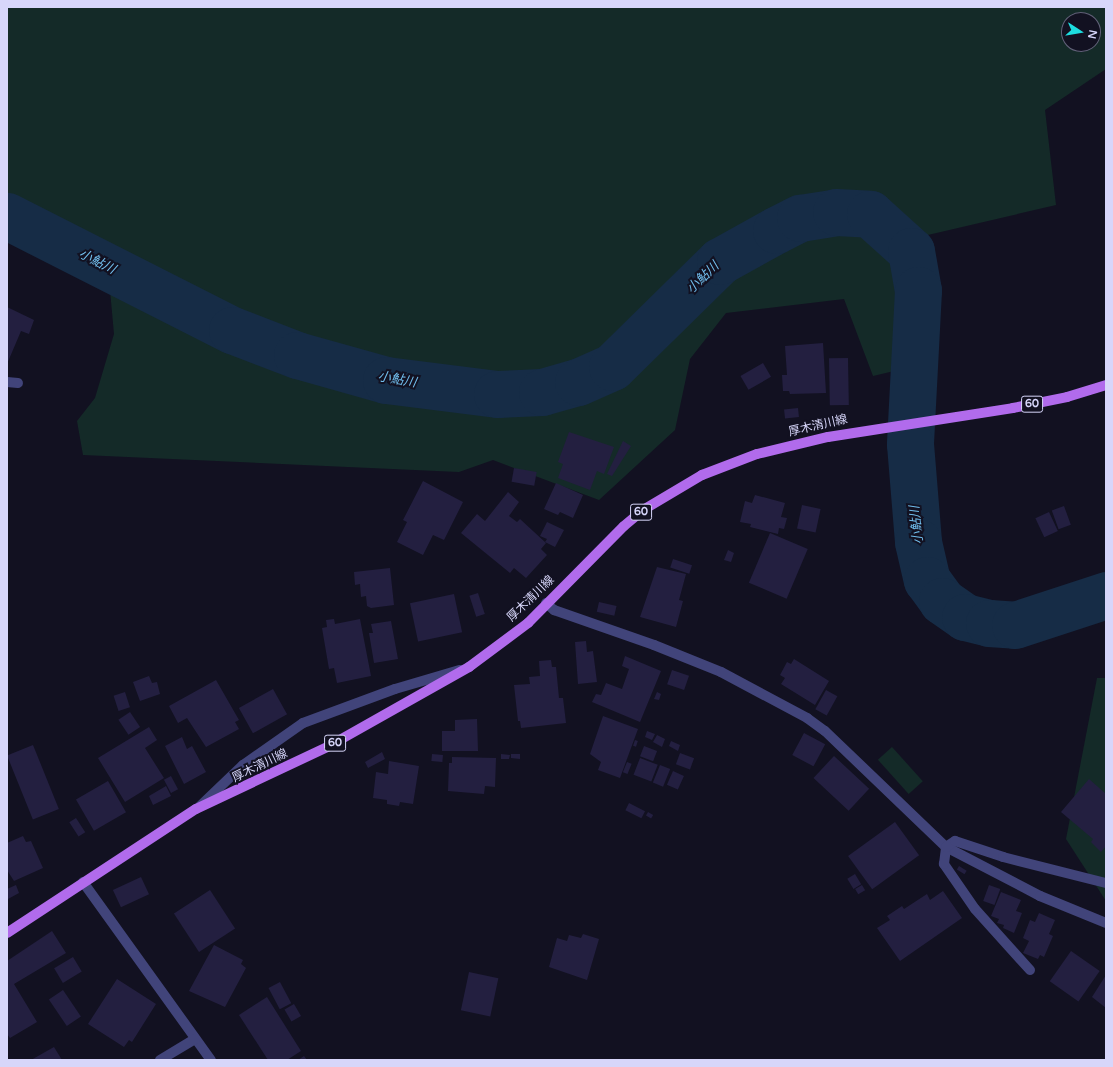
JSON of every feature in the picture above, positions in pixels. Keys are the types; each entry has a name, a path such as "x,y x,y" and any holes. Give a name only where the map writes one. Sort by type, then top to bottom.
{"main road":[{"name":"厚木清川線","path":"7,934 83,882 196,810 329,746 469,667 528,623 546,603 624,526 643,510 702,475 757,454 858,431 958,418 1067,397 1106,385"}],"street":[{"path":"7,382 18,383"},
{"path":"546,603 554,610 654,645 721,672 807,718 825,731 946,847 1040,896 1106,923"},
{"path":"196,810 243,765 302,723 395,689 469,667"},
{"path":"1030,970 975,909 944,864 946,847 955,841 1003,857 1106,883"},
{"path":"83,882 211,1060"},
{"path":"160,1060 195,1039"}],"green space":[{"path":"7,7 1106,7 1106,69 1045,110 1056,205 902,241 911,367 873,376 844,299 726,313 690,359 675,430 599,500 493,460 459,472 83,455 77,421 95,398 114,334 110,290 7,235"},
{"path":"1097,678 1106,678 1106,901 1066,839"},
{"path":"892,747 923,781 909,794 878,760"}],"building":[{"path":"7,307 34,320 29,334 21,331 7,364"},
{"path":"823,343 826,393 790,394 789,391 783,391 782,375 787,375 785,346"},
{"path":"829,358 848,358 849,405 830,405"},
{"path":"763,363 771,377 748,390 740,376"},
{"path":"798,408 799,417 785,418 784,409"},
{"path":"569,432 614,447 604,474 597,471 590,490 558,478 563,464 558,462"},
{"path":"623,441 631,446 612,476 607,474"},
{"path":"514,468 537,472 534,486 512,482"},
{"path":"423,481 463,502 444,540 433,535 423,555 397,542 407,522 403,520"},
{"path":"556,483 583,495 573,518 560,512 558,515 544,509"},
{"path":"508,492 519,502 509,516 517,522 520,519 546,543 541,549 547,555 526,578 514,568 510,573 461,533 477,514 485,521"},
{"path":"755,495 785,503 781,517 787,518 784,529 779,528 778,534 750,527 751,524 740,522 745,501 752,503"},
{"path":"802,505 821,509 816,532 797,528"},
{"path":"1064,506 1071,525 1059,529 1052,510"},
{"path":"1049,512 1058,531 1044,537 1035,518"},
{"path":"547,522 564,530 555,547 545,542 547,539 540,536"},
{"path":"770,533 808,549 787,599 749,583"},
{"path":"728,550 734,553 731,562 724,560"},
{"path":"673,559 692,565 689,574 670,568"},
{"path":"657,567 686,574 679,600 683,601 676,627 640,617"},
{"path":"390,568 394,605 371,608 367,606 366,596 361,597 360,584 355,585 354,572"},
{"path":"478,593 485,614 476,617 469,596"},
{"path":"454,594 462,632 418,642 410,603"},
{"path":"599,602 617,606 614,616 597,612"},
{"path":"334,619 335,624 360,619 371,676 337,683 334,668 329,669 322,628 327,627 326,620"},
{"path":"391,621 398,659 374,663 369,633 373,633 371,624"},
{"path":"586,641 587,652 593,651 597,682 578,684 575,642"},
{"path":"625,656 661,671 640,722 592,702 596,694 601,695 606,683 622,689 629,669 622,666"},
{"path":"794,659 829,681 815,705 781,684 785,678 780,675 787,662 791,664"},
{"path":"551,660 552,667 556,667 559,698 563,698 566,723 521,728 520,721 518,721 514,685 530,684 529,677 540,676 539,661"},
{"path":"672,670 689,676 684,690 667,684"},
{"path":"149,676 152,683 157,682 160,694 140,701 133,682"},
{"path":"216,680 239,720 235,722 239,729 206,747 187,718 178,723 169,706"},
{"path":"273,689 287,714 253,733 239,708"},
{"path":"826,690 837,696 827,716 815,709"},
{"path":"125,692 130,707 119,711 114,696"},
{"path":"657,692 661,694 659,700 654,699"},
{"path":"130,712 140,727 128,735 118,720"},
{"path":"603,716 638,729 620,778 598,770 601,762 590,754"},
{"path":"477,719 478,751 442,751 442,731 455,731 455,720"},
{"path":"149,727 157,740 145,748 164,778 125,802 98,758"},
{"path":"647,731 655,734 652,740 645,737"},
{"path":"804,733 825,744 813,766 792,755"},
{"path":"657,735 665,739 662,747 653,742"},
{"path":"182,737 187,749 192,746 206,772 184,784 165,746"},
{"path":"635,740 638,741 636,747 633,746"},
{"path":"671,741 680,745 678,751 669,746"},
{"path":"33,745 59,809 33,819 7,755"},
{"path":"644,746 657,751 653,761 640,756"},
{"path":"382,752 385,759 368,768 365,762"},
{"path":"680,753 694,758 690,769 676,764"},
{"path":"432,754 443,755 442,762 431,761"},
{"path":"501,754 510,755 509,759 501,759"},
{"path":"511,754 520,754 520,759 511,758"},
{"path":"834,756 869,789 849,811 814,778"},
{"path":"452,757 496,758 495,787 485,786 484,794 448,791 449,763 452,763"},
{"path":"640,758 658,765 651,782 634,775"},
{"path":"389,761 419,766 413,804 400,802 399,806 387,804 387,800 373,798 376,772 388,774"},
{"path":"627,762 632,764 628,774 623,772"},
{"path":"660,765 670,769 663,787 653,783"},
{"path":"673,771 684,776 678,790 667,785"},
{"path":"171,776 178,789 171,793 164,780"},
{"path":"1089,779 1106,794 1106,846 1101,852 1091,842 1093,839 1061,812"},
{"path":"108,781 126,812 94,831 76,800"},
{"path":"166,786 171,796 153,805 149,796"},
{"path":"629,803 645,811 641,818 625,810"},
{"path":"648,812 653,815 651,819 646,815"},
{"path":"76,818 85,832 79,837 69,822"},
{"path":"895,822 919,855 872,889 848,856"},
{"path":"23,836 26,842 31,841 43,868 14,881 7,870 7,843"},
{"path":"959,866 967,871 965,874 957,869"},
{"path":"855,874 861,884 853,889 847,879"},
{"path":"141,877 149,894 121,907 113,890"},
{"path":"16,885 19,893 8,899 7,889"},
{"path":"862,885 865,890 858,894 855,889"},
{"path":"989,885 1000,889 994,905 983,901"},
{"path":"210,890 235,929 199,952 174,913"},
{"path":"943,891 962,918 900,961 877,928 890,920 887,916 902,906 904,909 927,894 930,900"},
{"path":"1001,892 1021,900 1016,911 1022,913 1014,933 1003,928 1004,925 997,923 999,919 991,916"},
{"path":"1039,913 1055,920 1049,934 1053,936 1044,957 1040,955 1038,959 1023,953 1029,941 1023,938 1030,920 1035,922"},
{"path":"52,931 66,953 14,984 37,1022 10,1038 7,1034 7,961"},
{"path":"583,934 599,939 587,980 549,967 557,938 567,941 569,935 581,938"},
{"path":"214,945 243,960 241,964 246,968 225,1007 189,991"},
{"path":"1071,951 1100,971 1078,1001 1050,981"},
{"path":"73,957 82,972 63,983 54,968"},
{"path":"469,972 498,978 490,1016 461,1010"},
{"path":"1106,975 1106,1008 1092,997"},
{"path":"117,979 156,1004 132,1042 129,1040 124,1047 88,1024"},
{"path":"280,982 291,1003 280,1009 269,988"},
{"path":"63,990 81,1017 67,1026 49,1000"},
{"path":"267,997 301,1051 287,1060 268,1060 239,1015"},
{"path":"294,1004 301,1016 291,1022 284,1010"},
{"path":"54,1047 62,1060 31,1060"},
{"path":"304,1056 307,1060 298,1060"}],"waterway":[{"name":"小鮎川","path":"7,216 232,330 297,355 386,380 497,394 542,392 578,382 612,367 720,261 800,218 836,212 870,214 911,251 918,290 910,444 918,542 927,580 942,601 965,617 989,623 1015,625 1106,595"}]}
